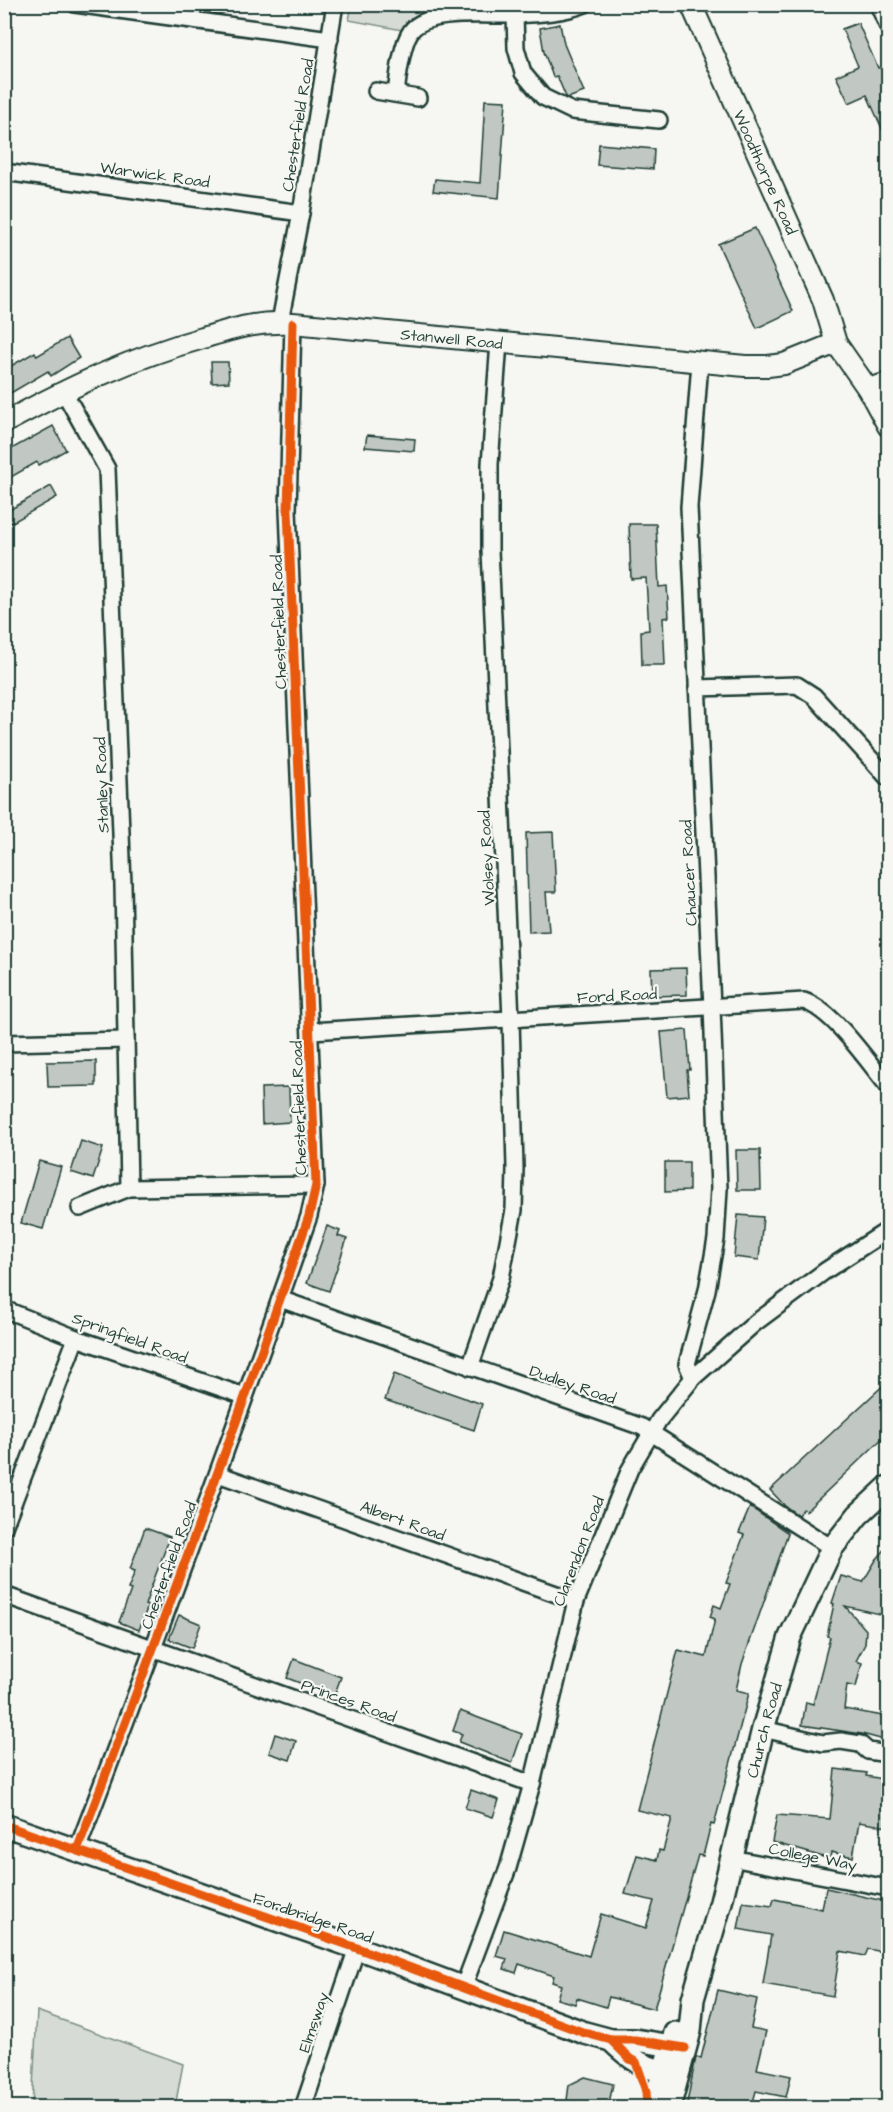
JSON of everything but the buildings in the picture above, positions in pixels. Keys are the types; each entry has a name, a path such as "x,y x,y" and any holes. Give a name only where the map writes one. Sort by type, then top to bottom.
{"main road":[{"name":"Church Road","path":"653,2108 671,2072 678,2046 680,2018 693,1999 721,1902 763,1729 789,1637 832,1548 858,1515 888,1487"},
{"name":"Fordbridge Road","path":"4,1825 357,1948 610,2040 635,2040 678,2046"},
{"name":"Fordbridge Road","path":"610,2040 630,2059 671,2072"},
{"path":"636,2062 646,2091 647,2108"},
{"name":"Church Road","path":"669,2108 671,2072"}],"street":[{"path":"75,4 330,39"},
{"name":"Chesterfield Road","path":"77,1850 218,1474 309,1216 316,1185 288,510 287,323 301,213 335,4"},
{"path":"396,94 401,57 411,31 427,21 447,15 515,15 571,10 585,4"},
{"name":"Woodthorpe Road","path":"691,4 823,300 836,343"},
{"path":"878,4 888,27"},
{"path":"515,15 516,48 523,73 543,97 572,111 659,120"},
{"path":"376,91 418,98"},
{"name":"Warwick Road","path":"4,172 301,213"},
{"name":"Stanwell Road","path":"6,420 129,362 177,345 256,323 287,323 700,362 768,366 784,364 836,343"},
{"name":"Wolsey Road","path":"470,1367 501,1278 514,1210 511,1019 490,550 490,464 499,342"},
{"path":"836,343 868,389 888,426"},
{"name":"Chaucer Road","path":"693,1378 687,1364 707,1290 716,1239 718,1199 712,1007 689,507 700,362"},
{"path":"868,389 888,383"},
{"name":"Stanley Road","path":"64,392 107,469 123,885 129,1188"},
{"path":"697,688 797,685 814,696 888,778"},
{"name":"Ford Road","path":"310,1031 804,1001 816,1005 834,1021 888,1086"},
{"path":"4,1043 126,1040"},
{"path":"80,1208 129,1188 316,1185"},
{"name":"Clarendon Road","path":"463,1988 508,1868 576,1601 630,1469 659,1420 693,1378 763,1317 825,1271 888,1230"},
{"name":"Dudley Road","path":"280,1299 642,1427 832,1548"},
{"name":"Springfield Road","path":"4,1309 76,1338 244,1396"},
{"path":"4,1527 76,1338"},
{"name":"Albert Road","path":"218,1474 576,1601"},
{"name":"Princes Road","path":"4,1595 531,1784"},
{"path":"763,1729 823,1743 841,1741 860,1744 868,1751 888,1754"},
{"name":"College Way","path":"731,1858 888,1888"},
{"name":"Elmsway","path":"303,2108 357,1948"}],"shaded area":[{"path":"352,4 439,5 418,14 402,30 349,20"},
{"path":"37,2011 183,2064 175,2107 32,2107"}],"cycle path":[{"path":"77,1850 253,1375 309,1216 316,1185 288,510 293,323"},
{"path":"4,1825 357,1948 585,2033 611,2040 635,2040 685,2048"},
{"path":"611,2040 636,2062 646,2091 647,2108"}]}
